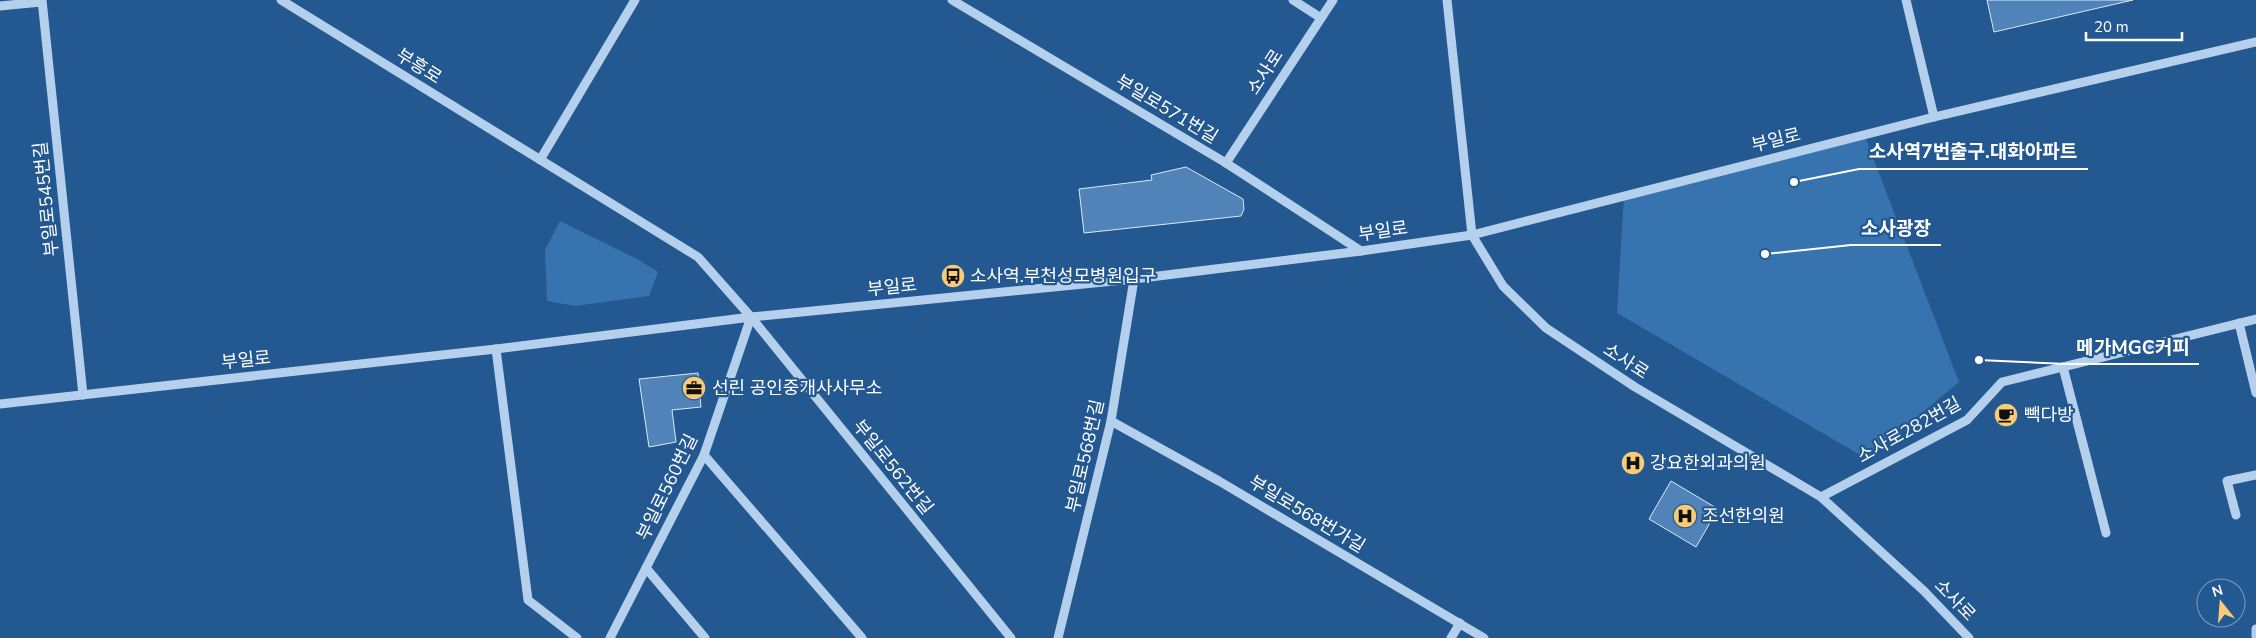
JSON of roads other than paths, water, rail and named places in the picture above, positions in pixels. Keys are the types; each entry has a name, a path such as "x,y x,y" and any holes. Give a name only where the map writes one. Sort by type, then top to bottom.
{"street":[{"name":"부흥로","path":"281,0 698,257 750,317"},
{"path":"540,160 635,0"},
{"name":"부일로571번길","path":"952,0 1226,163 1361,251"},
{"path":"1293,0 1321,18"},
{"name":"소사로","path":"1226,163 1333,0"},
{"name":"소사로","path":"1447,0 1472,235 1502,286 1546,328 1643,392 1821,497 1924,591 1969,638"},
{"path":"1906,0 1934,117"},
{"path":"0,6 42,1"},
{"name":"부일로545번길","path":"42,1 83,395"},
{"name":"부일로","path":"0,404 496,349 750,317 1134,279 1361,251 1472,235 1934,117 2256,42"},
{"name":"부일로568번길","path":"1058,638 1111,421 1134,279"},
{"name":"부일로560번길","path":"610,638 704,455 750,317"},
{"name":"부일로562번길","path":"750,317 1011,638"},
{"name":"소사로282번길","path":"1821,497 1967,420 2002,382 2256,318"},
{"path":"2239,323 2256,393"},
{"path":"496,349 528,600 577,638"},
{"path":"2063,367 2106,533"},
{"name":"부일로568번가길","path":"1111,421 1219,481 1484,638"},
{"path":"704,455 862,638"},
{"path":"2236,515 2227,481 2256,475"},
{"path":"646,568 705,638"},
{"path":"1451,638 1460,623"},
{"path":"2256,629 2256,636"}],"place":[{"name":"소사역7번출구.대화아파트","path":"1794,182"},
{"name":"소사광장","path":"1765,254"},
{"name":"소사역.부천성모병원입구","path":"953,276"},
{"name":"메가MGC커피","path":"1979,360"},
{"name":"선린 공인중개사사무소","path":"694,388"},
{"name":"빽다방","path":"2006,415"},
{"name":"강요한외과의원","path":"1633,463"},
{"name":"조선한의원","path":"1685,516"}]}
